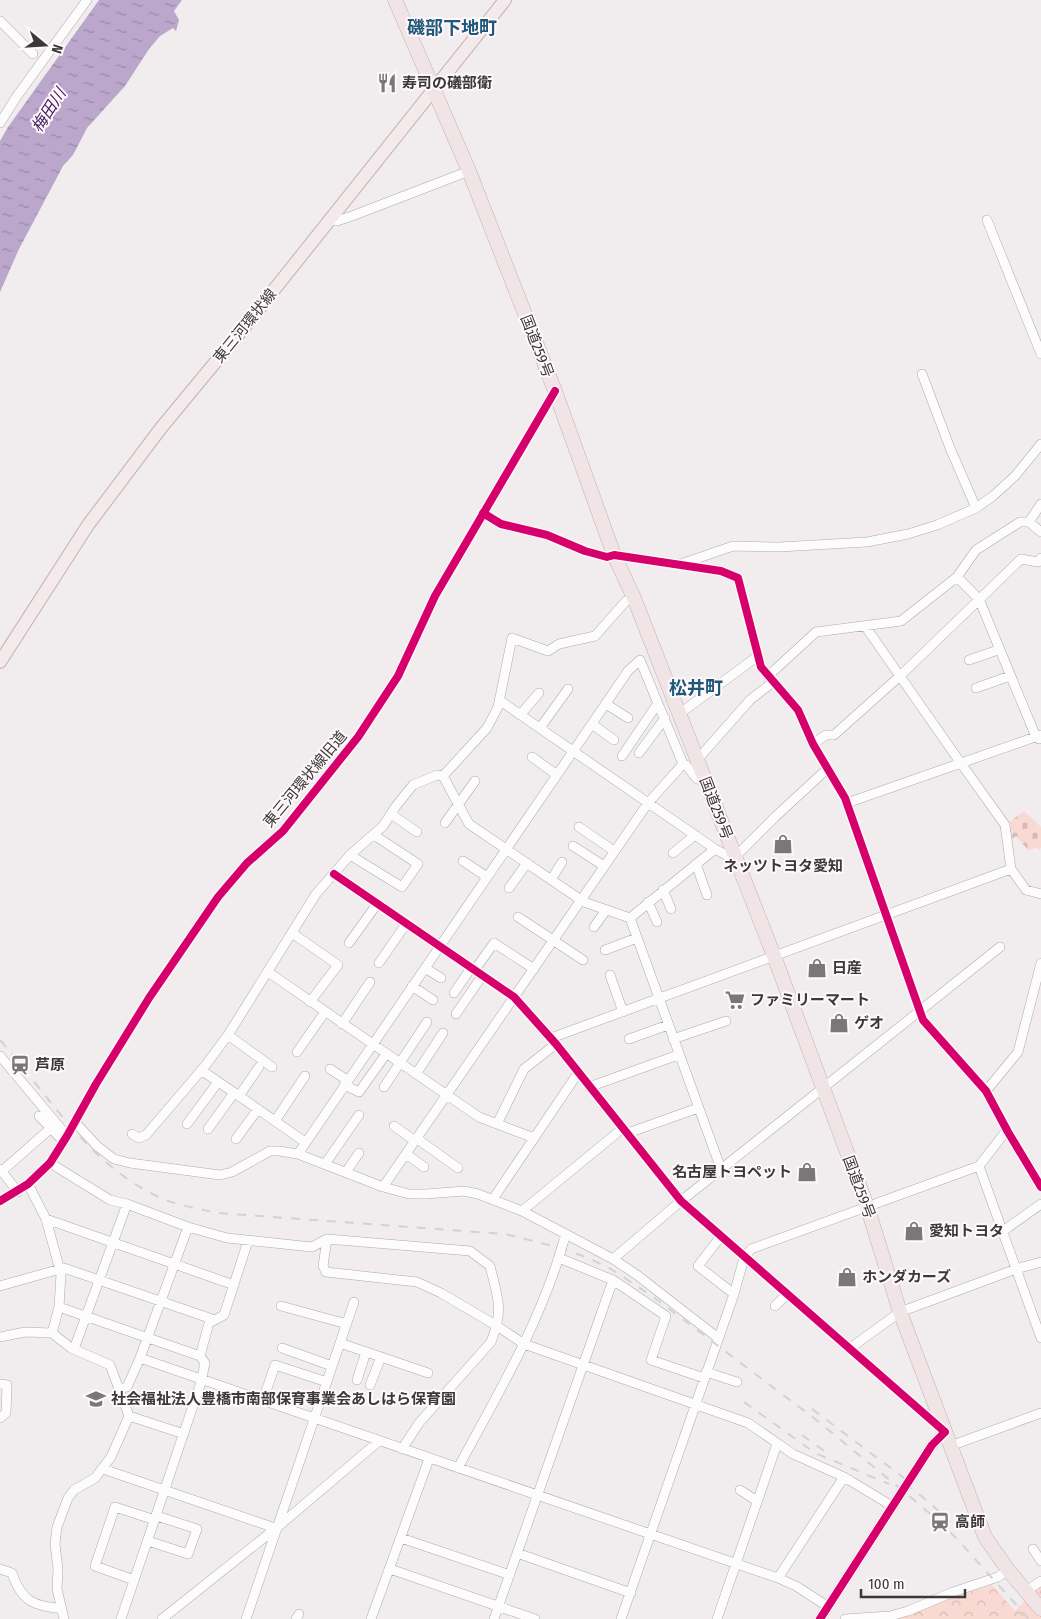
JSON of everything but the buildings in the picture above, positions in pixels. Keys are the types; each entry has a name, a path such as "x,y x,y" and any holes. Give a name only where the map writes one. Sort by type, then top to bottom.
{"highway":[{"name":"国道259号","path":"396,0 470,171 555,391 614,555 634,598 774,956 866,1206 900,1312 985,1537 1008,1570 1041,1609"}],"main road":[{"name":"東三河環状線","path":"0,662 88,525 155,435 330,220 505,0"}],"street":[{"path":"0,123 17,96 87,0"},
{"path":"0,21 33,54"},
{"path":"330,220 337,221 352,216 470,171"},
{"path":"987,220 1041,354"},
{"path":"922,374 950,448 976,508"},
{"name":"東三河環状線旧道","path":"0,1201 18,1192 50,1163 66,1139 96,1084 148,998 218,896 247,863 283,831 358,737 398,676 435,596 555,391"},
{"path":"675,566 732,546 779,547 867,542 937,526 976,508 993,496 1015,476 1041,444"},
{"path":"1029,522 1041,504"},
{"path":"483,513 500,524 547,535 585,551 607,557 614,555 675,566 721,571 738,578 760,667 798,710 813,744 847,803 923,1020 986,1091 1041,1187"},
{"path":"697,760 750,700 816,632 900,621 957,577 976,550 1020,522 1029,522 1041,532"},
{"path":"813,744 826,735 834,735 900,676 1021,559 1038,562 1041,558"},
{"path":"847,803 960,762 1039,737 998,650 979,600 957,577"},
{"path":"443,776 487,728 498,707 512,638 548,651 560,644 592,637 626,601 634,598"},
{"path":"865,626 1005,825 1011,869 1026,890 1041,894"},
{"path":"969,660 998,650"},
{"path":"679,714 758,656"},
{"path":"298,1154 345,1082 373,1044 628,671 640,660 684,764 697,779 705,780"},
{"path":"976,688 1010,676"},
{"path":"540,728 568,689"},
{"path":"520,715 539,693"},
{"path":"499,700 695,835 726,855 735,857 827,769"},
{"path":"622,756 658,703"},
{"path":"606,704 628,718"},
{"path":"639,753 665,718"},
{"path":"592,724 614,740"},
{"path":"532,757 557,775"},
{"path":"383,1186 648,803 684,764"},
{"path":"132,1134 139,1138 146,1135 228,1035 316,894 350,855 374,835 413,785 437,775 443,776"},
{"path":"443,776 469,824 580,899 630,918 678,1055 721,1169"},
{"path":"445,823 475,781"},
{"path":"391,814 417,832"},
{"path":"580,827 614,851"},
{"path":"350,855 402,887 418,864 374,835"},
{"path":"673,853 695,835"},
{"path":"573,846 604,866"},
{"path":"630,918 715,848"},
{"path":"464,861 487,877"},
{"path":"551,880 562,862"},
{"path":"509,888 527,863"},
{"path":"696,864 707,895"},
{"path":"497,1124 524,1069 554,1041 623,1012 1011,869"},
{"path":"334,874 514,997 554,1041 681,1201 945,1432 932,1445 820,1619"},
{"path":"663,890 671,909"},
{"path":"648,902 656,922"},
{"path":"349,944 377,904"},
{"path":"594,927 606,910"},
{"path":"518,917 583,960"},
{"path":"379,963 406,924"},
{"path":"292,933 338,965 310,1002"},
{"path":"604,950 638,938"},
{"path":"454,993 494,943 534,969"},
{"path":"613,1259 681,1201 1000,947"},
{"path":"986,1091 1018,1052 1041,963"},
{"path":"425,968 442,978"},
{"path":"268,972 479,1117 534,1138"},
{"path":"610,975 623,1012"},
{"path":"456,1014 482,976"},
{"path":"342,1024 370,982"},
{"path":"412,986 433,1000"},
{"path":"297,1052 325,1012"},
{"path":"673,1039 726,1021"},
{"path":"384,1087 427,1022"},
{"path":"629,1040 668,1025"},
{"path":"416,1074 443,1033"},
{"path":"228,1035 272,1067"},
{"path":"330,1069 359,1092 386,1054"},
{"path":"589,1087 678,1055"},
{"path":"0,1056 66,1139"},
{"path":"208,1129 259,1067"},
{"path":"201,1070 305,1142"},
{"path":"494,1199 578,1073"},
{"path":"275,1121 305,1076"},
{"path":"187,1124 218,1082"},
{"path":"522,1211 626,1130 698,1108"},
{"path":"236,1139 258,1109"},
{"path":"325,1164 359,1115"},
{"path":"39,1116 66,1139"},
{"path":"75,1122 104,1152 114,1159 130,1163 220,1175 232,1172 270,1151 298,1154 409,1194 464,1191 494,1199 522,1211 565,1237 613,1259 637,1275 718,1338"},
{"path":"394,1126 458,1168"},
{"path":"18,1192 1,1170 51,1128"},
{"path":"621,1619 734,1294 745,1257 751,1249 979,1166 1007,1130"},
{"path":"346,1172 359,1153"},
{"path":"406,1154 424,1167"},
{"path":"50,1163 110,1200 127,1204 188,1227 227,1238 312,1247 327,1239 470,1251 490,1266 500,1309 498,1326 491,1342 419,1423 402,1449"},
{"path":"979,1166 1041,1338"},
{"path":"28,1184 46,1219 60,1269 61,1291 52,1333"},
{"path":"74,1349 127,1204"},
{"path":"1003,1231 1041,1204"},
{"path":"46,1219 234,1285"},
{"path":"120,1389 127,1387 140,1358 188,1227"},
{"path":"721,1236 698,1266 734,1294"},
{"path":"458,1468 524,1344 546,1296 565,1237"},
{"path":"327,1239 323,1266 326,1272 418,1282 441,1292 524,1344 748,1423 793,1454 844,1477 892,1506"},
{"path":"200,1356 209,1323 224,1315 248,1241"},
{"path":"560,1254 613,1280 666,1316 651,1360 737,1382"},
{"path":"849,1349 900,1312 1016,1269 1041,1262"},
{"path":"0,1286 64,1268 215,1320"},
{"path":"494,1619 613,1280"},
{"path":"775,1306 787,1294"},
{"path":"246,1619 354,1302"},
{"path":"281,1306 347,1324"},
{"path":"59,1307 200,1356 205,1363 202,1379 166,1491 121,1619"},
{"path":"0,1337 25,1332 52,1333 74,1349 110,1365 129,1416 111,1457 95,1478 74,1490 68,1498 57,1527 55,1544 58,1569 57,1589 64,1619"},
{"path":"340,1343 428,1373"},
{"path":"282,1348 332,1366"},
{"path":"357,1380 366,1352"},
{"path":"370,1385 381,1357"},
{"path":"140,1358 778,1578 796,1586 827,1606"},
{"path":"263,1400 275,1365 327,1382"},
{"path":"0,1384 7,1385 6,1413 0,1418"},
{"path":"950,1446 1041,1413"},
{"path":"129,1416 184,1434"},
{"path":"164,1617 378,1441"},
{"path":"716,1619 777,1444"},
{"path":"371,1619 429,1459"},
{"path":"103,1469 277,1526"},
{"path":"778,1578 844,1477"},
{"path":"740,1490 757,1501"},
{"path":"134,1580 95,1566 115,1507 197,1529 188,1554 148,1541"},
{"path":"401,1538 510,1575"},
{"path":"1033,1549 1041,1561"},
{"path":"517,1553 630,1593"},
{"path":"0,1569 12,1573 16,1585 24,1596 36,1605 62,1609"},
{"path":"390,1569 535,1619"},
{"path":"845,1619 890,1616 908,1611 953,1592 998,1577 1008,1570"},
{"path":"1026,1592 1041,1581"},
{"path":"164,1617 175,1619"}],"green space":[{"path":"1024,811 1041,827 1041,848 1038,850 1036,847 1029,851 1016,836 1012,839 1010,822"},
{"path":"1041,1584 1041,1619 889,1619 992,1585 1015,1611"}],"water":[{"name":"梅田川","path":"99,0 182,0 174,11 179,20 176,31 173,28 160,36 149,49 125,86 87,128 73,155 63,166 19,249 0,292 0,141"}],"railway":[{"path":"0,1040 54,1107 93,1150 114,1169 137,1185 163,1199 218,1213 505,1234 557,1247 586,1257 611,1269 652,1296 815,1419 902,1490 958,1540 1029,1619"},
{"path":"744,1402 815,1453 889,1484"},
{"path":"812,1409 912,1484"},
{"path":"802,1435 830,1455"},
{"path":"905,1483 950,1522"}],"cycle path":[{"path":"0,1201 28,1184 50,1163 149,998 218,897 247,863 283,831 358,737 398,676 435,596 555,391"},
{"path":"483,513 501,524 547,535 585,551 607,557 614,555 721,571 738,578 761,667 798,710 813,744 845,798 923,1020 986,1091 1041,1187"},
{"path":"334,874 514,997 556,1044 681,1201 945,1432 932,1445 820,1619"}],"place":[{"name":"寿司の礒部衛","path":"387,83"},
{"name":"ネッツトヨタ愛知","path":"783,844"},
{"name":"日産","path":"817,968"},
{"name":"ファミリーマート","path":"735,1000"},
{"name":"ゲオ","path":"839,1023"},
{"name":"芦原","path":"20,1065"},
{"name":"名古屋トヨペット","path":"807,1172"},
{"name":"愛知トヨタ","path":"914,1231"},
{"name":"ホンダカーズ","path":"847,1277"},
{"name":"社会福祉法人豊橋市南部保育事業会あしはら保育園","path":"96,1399"},
{"name":"高師","path":"940,1522"}],"district":[{"name":"磯部下地町","path":"452,28"},
{"name":"松井町","path":"696,688"}]}
